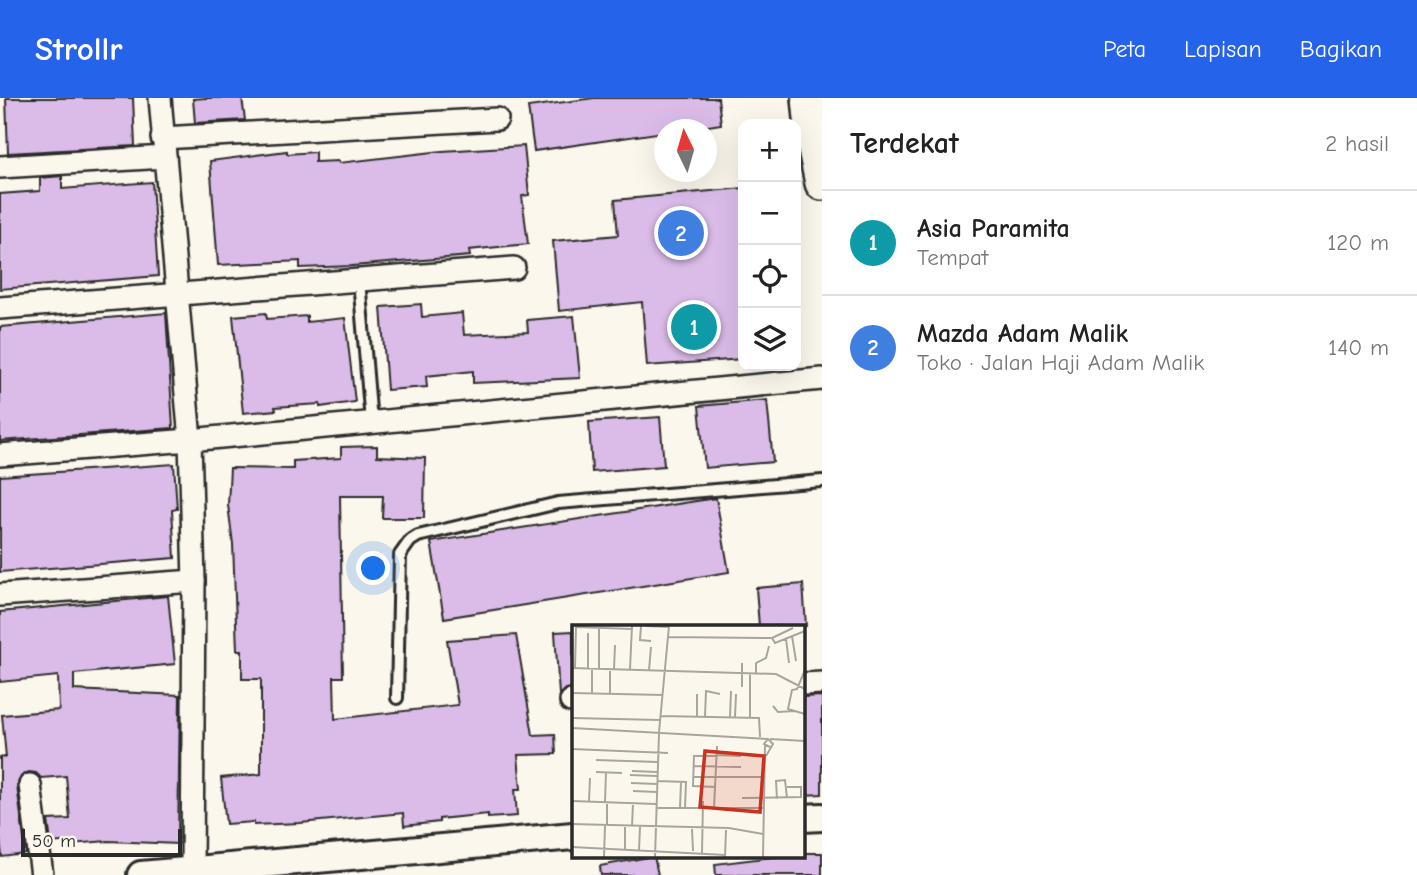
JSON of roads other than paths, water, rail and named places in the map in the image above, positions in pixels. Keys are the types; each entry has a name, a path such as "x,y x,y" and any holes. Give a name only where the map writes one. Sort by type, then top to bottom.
{"main road":[{"path":"809,98 813,139 822,183"}],"street":[{"path":"160,98 190,440 194,581 192,872"},
{"path":"0,167 164,147 497,119"},
{"path":"0,308 514,268"},
{"path":"0,455 190,440 822,379"},
{"path":"0,595 194,581"},
{"path":"804,684 822,683"},
{"path":"30,785 42,875"},
{"path":"804,818 822,817"},
{"path":"141,875 572,836"}],"lane":[{"path":"359,280 371,422"},
{"path":"397,698 400,555 410,541 418,536 558,503 822,481"}],"place":[{"name":"Mazda Adam Malik","path":"681,233"},
{"name":"Asia Paramita","path":"694,327"}]}
